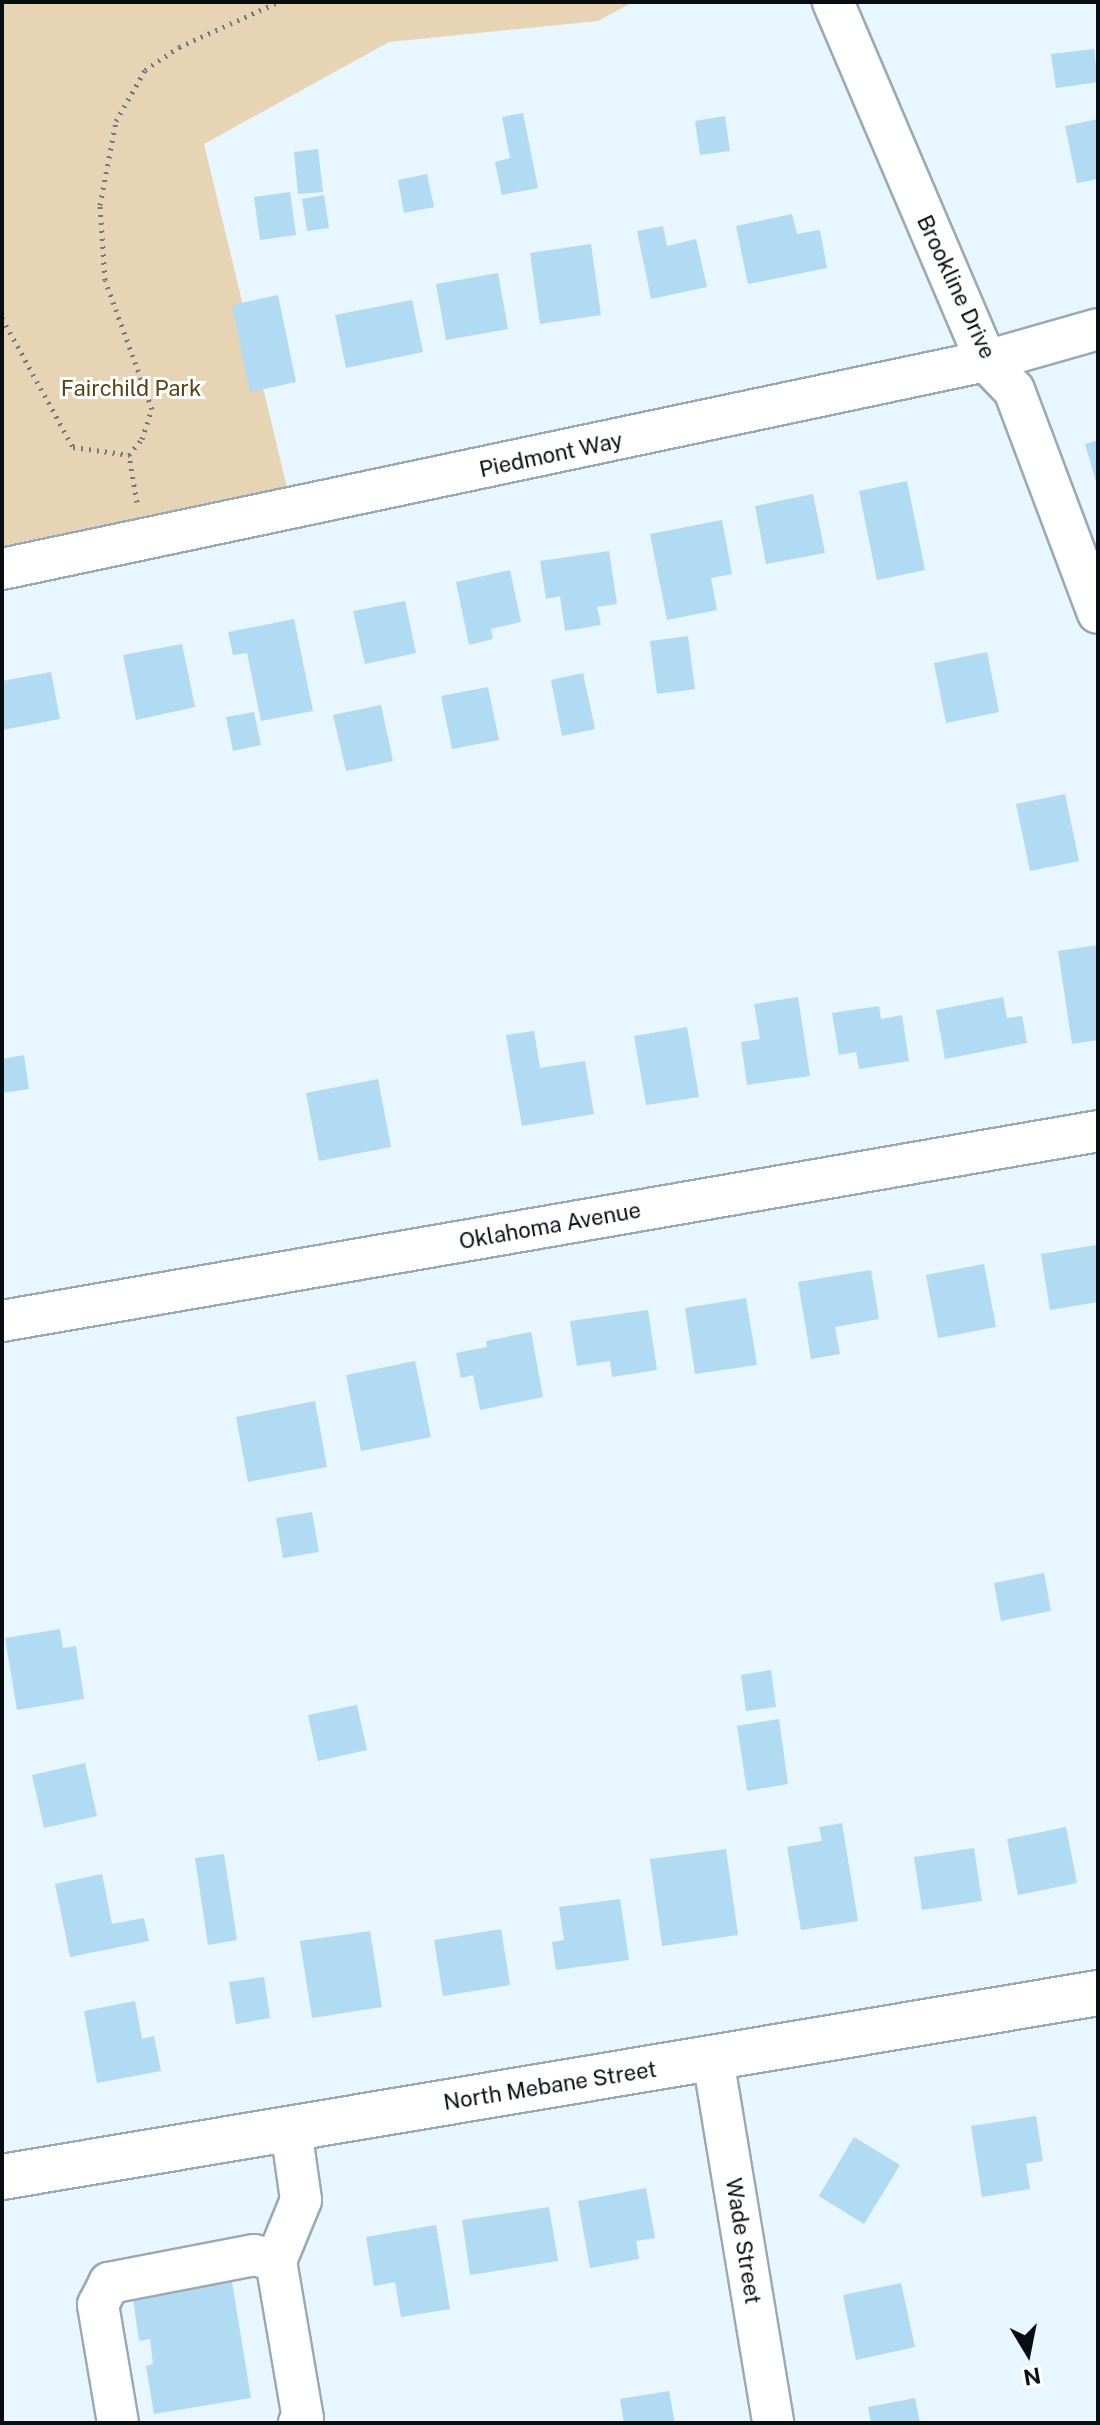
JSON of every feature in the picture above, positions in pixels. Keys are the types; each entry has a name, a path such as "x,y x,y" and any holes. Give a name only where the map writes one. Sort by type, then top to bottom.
{"main road":[{"name":"North Mebane Street","path":"2,2177 1098,1993"}],"street":[{"name":"Brookline Drive","path":"833,2 986,361 1014,390 1098,613"},
{"name":"Piedmont Way","path":"2,569 986,361 1098,329"},
{"name":"Oklahoma Avenue","path":"2,1321 1098,1131"},
{"name":"Wade Street","path":"713,2059 773,2423"},
{"path":"291,2129 301,2200 276,2261 303,2419 299,2423"},
{"path":"118,2423 98,2305 109,2283 254,2255 276,2261"}],"path":[{"path":"143,540 129,455 142,439 152,409 105,280 100,205 116,121 145,70 179,47 278,2"},
{"path":"2,318 73,447 129,455"}],"green space":[{"name":"Fairchild Park","path":"2,2 633,2 598,21 389,42 204,144 287,487 2,546"}],"building":[{"path":"1094,49 1098,82 1056,88 1051,54"},
{"path":"523,113 538,188 502,195 495,162 510,158 502,117"},
{"path":"725,116 730,151 700,155 695,121"},
{"path":"1098,119 1098,179 1077,183 1065,126"},
{"path":"318,149 323,192 298,194 294,152"},
{"path":"427,174 434,207 404,213 398,180"},
{"path":"290,192 296,235 260,240 254,197"},
{"path":"324,195 329,228 307,231 302,199"},
{"path":"792,214 797,234 820,230 827,268 748,284 736,226"},
{"path":"663,226 667,246 696,239 707,287 651,299 637,231"},
{"path":"591,244 601,315 540,324 530,253"},
{"path":"498,273 508,329 446,340 436,284"},
{"path":"278,295 296,382 250,392 232,305"},
{"path":"412,300 423,352 346,368 335,315"},
{"path":"1098,440 1098,485 1097,485 1085,444"},
{"path":"907,481 925,570 877,580 859,491"},
{"path":"813,494 825,553 766,564 755,506"},
{"path":"722,520 732,574 711,578 717,610 667,620 650,534"},
{"path":"609,551 617,604 597,607 601,625 565,631 560,596 546,599 540,561"},
{"path":"510,570 521,622 491,629 493,639 469,645 456,582"},
{"path":"405,601 416,653 365,664 353,611"},
{"path":"294,619 313,711 261,721 247,653 233,655 228,632"},
{"path":"688,636 695,689 657,694 650,641"},
{"path":"182,644 195,707 136,720 123,655"},
{"path":"987,652 999,712 946,723 934,663"},
{"path":"51,672 60,719 2,730 2,681"},
{"path":"583,673 595,729 562,736 551,680"},
{"path":"488,687 499,740 452,749 441,696"},
{"path":"381,705 393,761 346,771 333,715"},
{"path":"254,712 261,745 233,751 226,717"},
{"path":"1065,794 1079,861 1030,871 1016,804"},
{"path":"1098,945 1098,1040 1072,1044 1058,951"},
{"path":"798,997 810,1076 747,1085 741,1042 760,1039 754,1004"},
{"path":"1003,997 1007,1018 1022,1016 1027,1043 945,1059 936,1010"},
{"path":"879,1006 881,1019 902,1015 909,1061 859,1069 856,1052 839,1055 832,1013"},
{"path":"687,1027 699,1097 646,1105 634,1036"},
{"path":"534,1031 540,1068 585,1061 594,1114 522,1126 506,1035"},
{"path":"24,1055 29,1089 2,1093 2,1059"},
{"path":"378,1079 391,1147 319,1161 306,1093"},
{"path":"1096,1245 1098,1302 1050,1310 1041,1254"},
{"path":"984,1264 996,1327 938,1338 926,1275"},
{"path":"871,1270 879,1319 835,1327 840,1354 811,1359 798,1282"},
{"path":"746,1298 757,1365 695,1374 685,1308"},
{"path":"648,1310 657,1370 612,1377 610,1361 577,1366 570,1321"},
{"path":"531,1332 543,1397 480,1410 473,1375 461,1378 456,1353 487,1347 486,1341"},
{"path":"415,1361 431,1437 361,1451 346,1375"},
{"path":"315,1401 327,1467 248,1482 236,1417"},
{"path":"312,1512 319,1552 283,1558 276,1518"},
{"path":"1044,1573 1051,1611 1001,1621 994,1583"},
{"path":"60,1629 63,1648 76,1646 84,1699 17,1710 5,1638"},
{"path":"771,1670 776,1707 746,1711 741,1675"},
{"path":"357,1705 367,1750 318,1761 308,1715"},
{"path":"779,1719 788,1784 747,1791 737,1726"},
{"path":"85,1763 97,1816 44,1828 32,1775"},
{"path":"842,1823 858,1921 801,1930 787,1847 822,1841 819,1827"},
{"path":"1066,1827 1077,1883 1018,1895 1007,1839"},
{"path":"974,1848 982,1901 922,1910 914,1857"},
{"path":"726,1849 738,1935 662,1946 650,1859"},
{"path":"224,1854 237,1940 208,1945 195,1858"},
{"path":"102,1874 112,1924 144,1918 149,1941 70,1957 55,1884"},
{"path":"620,1899 629,1960 556,1970 552,1942 564,1940 559,1907"},
{"path":"501,1929 510,1985 443,1996 434,1940"},
{"path":"370,1931 382,2007 312,2018 300,1941"},
{"path":"264,1977 270,2018 236,2024 229,1982"},
{"path":"135,2001 142,2039 154,2036 161,2071 97,2083 84,2011"},
{"path":"1036,2116 1043,2161 1026,2164 1030,2189 982,2197 971,2126"},
{"path":"854,2137 900,2165 864,2224 819,2196"},
{"path":"646,2188 655,2238 636,2241 639,2259 590,2268 578,2201"},
{"path":"549,2207 558,2261 470,2275 462,2220"},
{"path":"436,2225 450,2309 401,2317 395,2282 374,2286 366,2237"},
{"path":"231,2276 251,2398 154,2414 146,2366 153,2364 150,2339 139,2341 132,2292"},
{"path":"901,2283 915,2347 856,2360 843,2295"},
{"path":"669,2391 675,2423 624,2423 620,2399"},
{"path":"915,2398 920,2423 871,2423 868,2407"}]}
